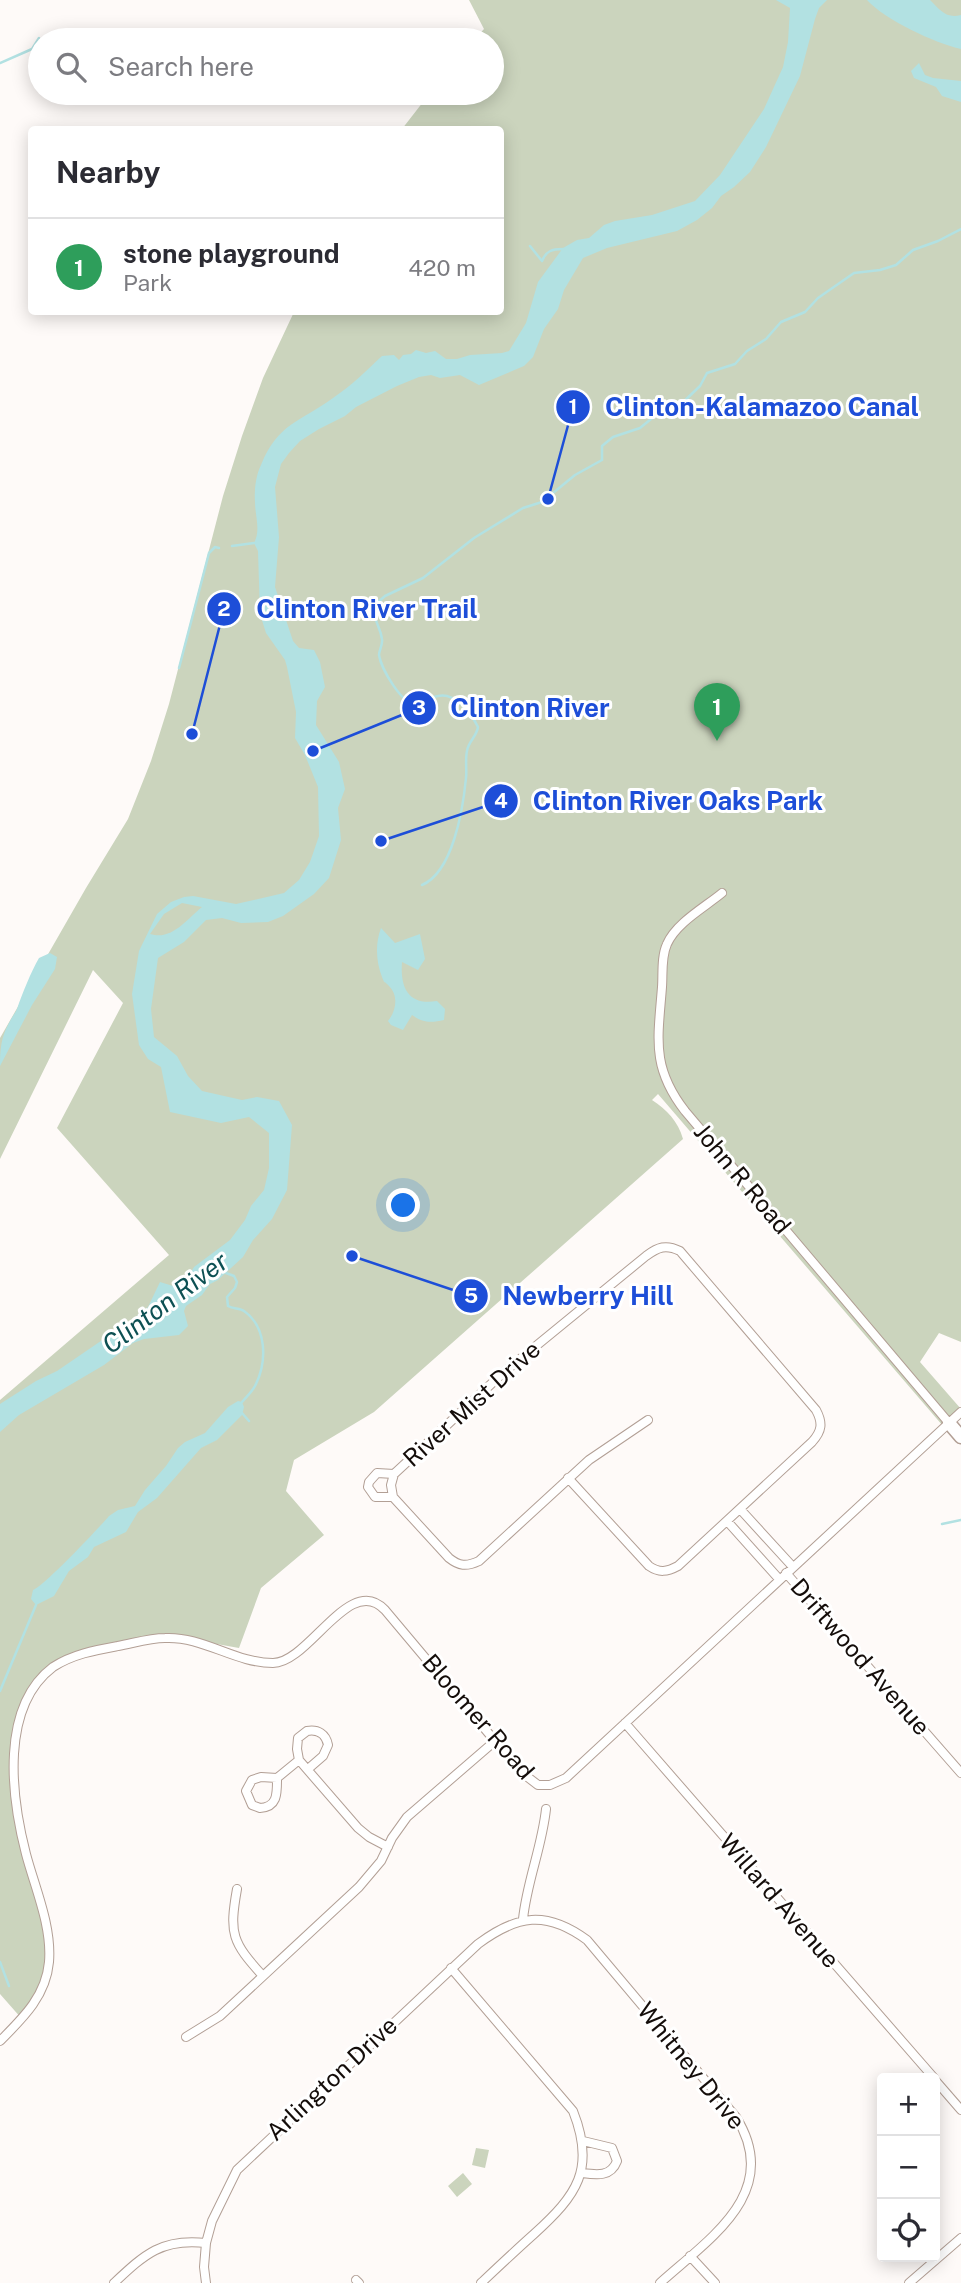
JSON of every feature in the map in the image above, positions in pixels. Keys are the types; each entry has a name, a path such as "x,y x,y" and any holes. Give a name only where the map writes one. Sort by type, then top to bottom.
{"street":[{"name":"John R Road","path":"722,893 682,926 667,945 658,1048 662,1073 675,1099 961,1437"},
{"name":"River Mist Drive","path":"659,1247 680,1251 819,1416 821,1425 818,1435 740,1509 678,1566 667,1571 658,1571 649,1566 568,1478 479,1561 466,1566 449,1558 393,1497 391,1485 394,1474 521,1358 659,1247"},
{"name":"Bloomer Road","path":"0,2041 38,1999 49,1964 47,1931 19,1824 13,1774 14,1734 24,1701 34,1685 53,1667 76,1656 163,1638 198,1641 248,1659 279,1662 291,1656 353,1604 369,1600 385,1610 532,1782 550,1785 566,1778 961,1412"},
{"path":"568,1478 601,1450 648,1420"},
{"name":"River Mist Drive","path":"393,1497 375,1496 368,1488 369,1482 377,1473 394,1474"},
{"path":"740,1509 786,1573"},
{"path":"727,1521 786,1573"},
{"name":"Driftwood Avenue","path":"786,1573 961,1773"},
{"name":"Willard Avenue","path":"625,1723 929,2073"},
{"path":"307,1769 326,1751 327,1741 321,1733 312,1730 300,1735 297,1744 299,1760 358,1828 387,1847"},
{"path":"186,2037 220,2017 359,1887 374,1870 399,1827 415,1809 495,1741"},
{"path":"277,1778 277,1796 271,1805 260,1808 252,1805 247,1796 248,1784 257,1777 277,1778 299,1760"},
{"path":"523,1919 526,1894 541,1843 546,1809"},
{"path":"237,1889 232,1927 234,1938 244,1955 263,1976"},
{"name":"Arlington Drive","path":"206,2283 206,2243 220,2201 237,2170 451,1968 490,1935 523,1919"},
{"name":"Whitney Drive","path":"523,1919 564,1926 587,1940 727,2106 744,2130 751,2154 746,2194 726,2222 660,2283"},
{"path":"451,1968 573,2111 583,2141 582,2173 566,2203 481,2283"},
{"name":"Willard Avenue","path":"940,2086 961,2110"},
{"path":"582,2173 603,2174 610,2171 617,2161 612,2148 583,2141"},
{"path":"909,2283 961,2238"},
{"path":"114,2283 137,2261 155,2249 176,2242 206,2243"},
{"path":"690,2256 715,2283"}],"green space":[{"path":"469,0 961,0 961,1342 939,1333 920,1362 961,1409 943,1426 658,1094 652,1100 671,1116 683,1139 374,1412 294,1460 286,1491 324,1535 261,1588 239,1648 183,1638 90,1652 53,1667 20,1711 15,1799 47,1931 44,1985 22,2019 0,1994 0,1400 169,1255 57,1128 123,1003 93,970 0,1159 0,1038 128,819 151,761 169,704 223,496 242,436 263,378 293,315 504,315 504,126 404,126 421,105 504,105 504,28 483,28"},
{"path":"476,2148 489,2150 485,2168 472,2165"},
{"path":"463,2173 472,2184 457,2197 448,2186"}],"water":[{"path":"776,0 827,0 819,8 800,76 766,147 750,172 721,196 712,208 677,231 607,248 583,258 564,290 558,309 544,329 533,357 524,366 479,385 460,375 419,377 356,407 345,416 319,429 300,441 281,464 275,487 279,537 275,587 293,641 299,648 314,650 320,662 325,687 317,701 316,725 339,762 345,789 338,808 341,840 329,878 314,894 283,916 268,922 241,923 222,918 206,920 184,942 158,958 151,1009 154,1037 177,1056 188,1076 202,1091 242,1100 257,1097 279,1101 292,1125 287,1190 272,1219 253,1240 243,1257 186,1306 184,1311 188,1326 179,1335 133,1343 104,1365 19,1415 0,1432 0,1404 57,1371 133,1319 148,1307 160,1282 173,1286 188,1277 194,1267 230,1240 264,1190 269,1168 269,1133 249,1117 221,1123 170,1112 161,1067 148,1059 139,1045 132,994 139,951 157,914 171,902 193,896 236,904 284,893 299,880 310,862 319,836 318,787 295,738 296,712 287,667 266,633 260,614 258,551 254,543 257,528 255,493 258,473 268,451 291,425 340,393 382,356 394,355 399,360 403,355 416,350 426,353 435,351 446,359 457,359 509,351 526,323 538,282 563,248 577,240 589,238 604,225 615,221 652,215 695,201 720,175 764,109 783,67 790,8","holes":["182,903 202,907 172,932 150,934 164,914"]},
{"path":"867,0 930,0 947,15 961,15 961,49 911,30 875,8"},
{"path":"919,63 925,75 961,81 961,102 942,96 936,87 914,78 911,71"},
{"path":"381,928 395,943 420,934 425,959 418,970 402,962 405,987 408,993 419,1001 437,1001 445,1009 444,1020 427,1022 412,1015 403,1030 388,1021 393,1013 395,999 378,965 377,946"},
{"path":"50,953 57,957 55,969 32,1005 0,1066 6,1028 39,958"},
{"path":"238,1401 242,1402 244,1407 242,1415 217,1440 201,1448 157,1498 138,1512 126,1532 94,1547 88,1557 69,1571 54,1596 36,1605 31,1599 33,1590 59,1569 109,1516 118,1510 135,1506 178,1448 205,1433 228,1407"}],"waterway":[{"path":"0,63 28,51"},
{"path":"422,885 433,878 449,854 465,791 467,751 478,727 467,710 450,697 438,696 417,704 411,703 399,693 388,677 379,655 382,641 375,618 377,603 385,596 423,578 474,538 523,508 542,502 575,475 602,460 602,446 613,437 640,428 656,415 676,409 700,386 707,373 735,364 747,351 766,339 781,322 805,312 818,298 854,273 896,265 913,250 961,229"},
{"path":"530,246 542,261 550,251 563,249"},
{"path":"232,546 254,543"},
{"path":"179,668 209,553 215,547 219,548"},
{"path":"226,1273 234,1276 237,1282 227,1297 228,1306 242,1310 252,1318 263,1345 260,1375 242,1402"},
{"path":"242,1413 249,1421"},
{"path":"942,1524 961,1520"},
{"path":"0,1691 36,1605"},
{"path":"0,1962 9,1986"}],"place":[{"name":"Clinton-Kalamazoo Canal","path":"548,499"},
{"name":"Clinton River Trail","path":"192,734"},
{"name":"stone playground","path":"717,741"},
{"name":"Clinton River","path":"313,751"},
{"name":"Clinton River Oaks Park","path":"381,841"},
{"name":"Newberry Hill","path":"352,1256"}]}
